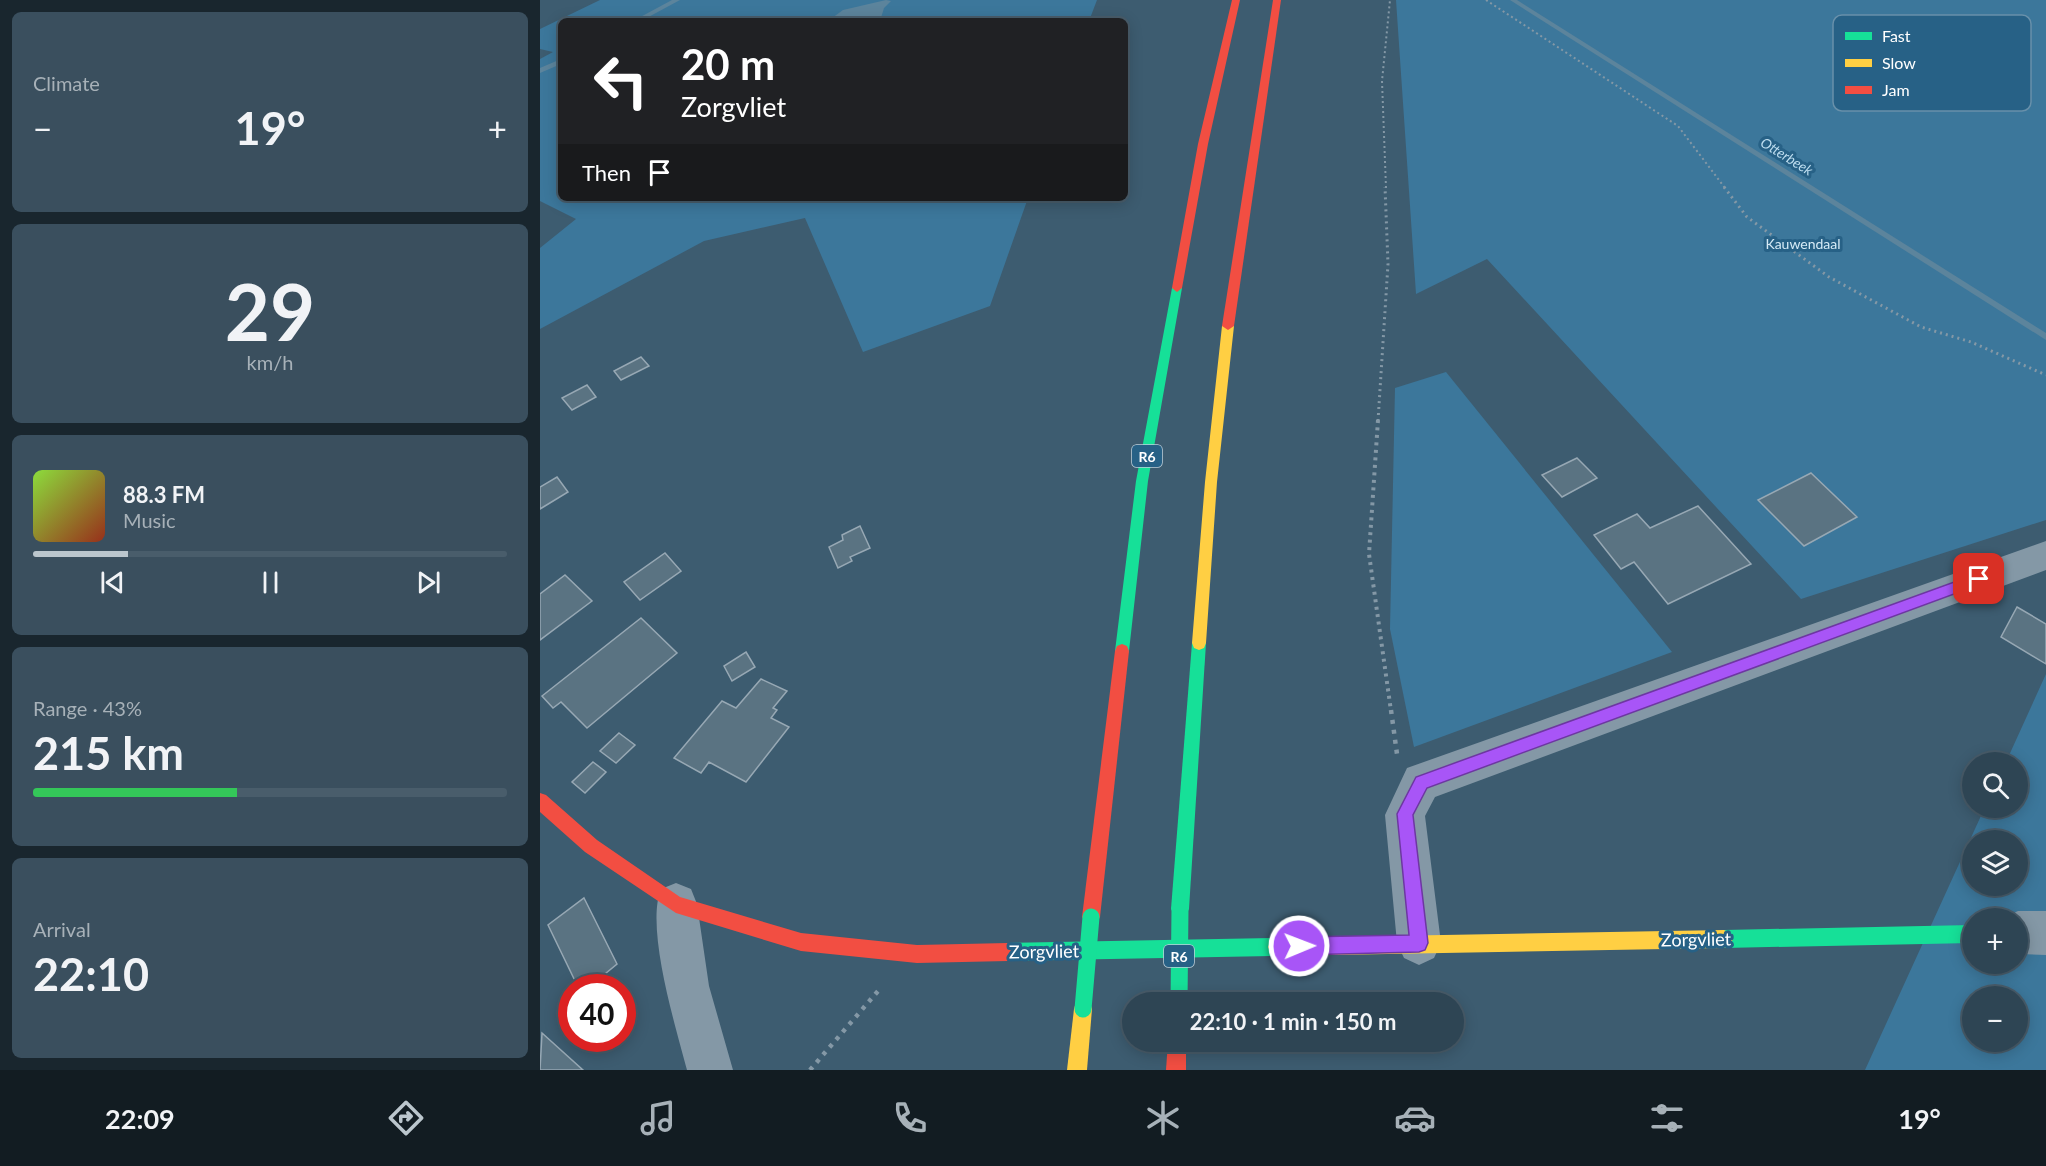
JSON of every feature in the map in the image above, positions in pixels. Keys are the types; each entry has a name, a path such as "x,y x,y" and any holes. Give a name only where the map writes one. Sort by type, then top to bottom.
{"main road":[{"name":"R6","path":"1077,1070 1091,917 1142,482 1203,144 1236,0"},
{"name":"R6","path":"1179,992 1180,909 1212,470 1231,300 1278,0"},
{"name":"Zorgvliet","path":"540,801 591,846 676,904 801,942 911,953 1962,934"},
{"path":"1176,1070 1177,1052"}],"street":[{"path":"1419,943 1405,814 1421,782 2046,555"},
{"path":"676,904 687,986 710,1070"},
{"path":"2028,933 2046,933"}],"path":[{"path":"1390,0 1382,81 1388,264 1369,554 1397,755"},
{"path":"1486,0 1678,126 1747,217 1829,277 1921,327 1971,342 2046,375"},
{"path":"810,1070 911,953"}],"green space":[{"path":"600,0 1097,0 1090,18 563,18"},
{"name":"Kauwendaal","path":"1396,0 2046,0 2046,520 1801,599 1487,259 1416,294"},
{"path":"558,20 558,201 1027,201 990,306 863,352 805,218 704,241 540,329 540,248 576,219 540,201 540,59 553,52 540,49 540,29"},
{"path":"1446,372 1672,652 1414,747 1390,629 1395,388"},
{"path":"2046,674 2046,1070 1865,1070 1962,857 1962,896 2028,896 2028,830 1975,830 1980,818 2028,818 2028,752 2011,752"}],"shaded area":[{"path":"886,0 891,1 884,8 881,18 832,18 843,10"}],"building":[{"path":"641,357 649,366 621,380 614,371"},
{"path":"587,385 596,397 572,410 562,398"},
{"path":"1577,458 1597,478 1562,497 1542,475"},
{"path":"1811,473 1857,517 1804,546 1758,500"},
{"path":"557,477 568,492 540,509 540,487"},
{"path":"1698,506 1751,564 1668,604 1634,562 1621,569 1594,535 1637,514 1650,528"},
{"path":"860,526 870,548 850,557 852,561 838,568 829,547 843,540 842,535"},
{"path":"665,553 681,571 640,600 624,582"},
{"path":"565,575 592,601 540,640 540,594"},
{"path":"2017,607 2046,624 2046,664 2001,637"},
{"path":"641,618 677,653 587,728 561,702 553,708 542,696"},
{"path":"746,652 755,667 732,681 724,666"},
{"path":"761,679 787,691 773,708 777,710 771,718 789,727 746,782 709,762 701,773 674,758 722,701 736,708"},
{"path":"619,733 635,745 616,763 600,751"},
{"path":"593,762 606,772 585,793 572,782"},
{"path":"584,898 617,964 605,974 572,974 548,925"},
{"path":"542,1033 558,1047 558,1052 563,1052 583,1070 540,1070"}],"waterway":[{"path":"642,18 677,0"},
{"name":"Otterbeek","path":"1513,0 2046,337"},
{"path":"540,71 558,62"}],"traffic: fast":[{"path":"1122,651 1142,481 1177,288"},
{"path":"1180,909 1199,643"},
{"path":"1179,992 1180,909"},
{"path":"1083,1009 1091,917"},
{"path":"1724,939 1962,934"},
{"path":"1008,952 1277,947"}],"traffic: slow":[{"path":"1199,643 1211,482 1228,326"},
{"path":"1277,947 1724,939"},
{"path":"1077,1070 1083,1009"}],"traffic: jam":[{"path":"1177,288 1203,144 1236,0"},
{"path":"1228,326 1277,0"},
{"path":"1091,917 1122,651"},
{"path":"540,801 591,846 676,904 801,942 917,954 1008,952"},
{"path":"1176,1070 1177,1052"}],"route":[{"path":"1299,946 1419,943 1405,814 1421,782 1979,579"}]}
